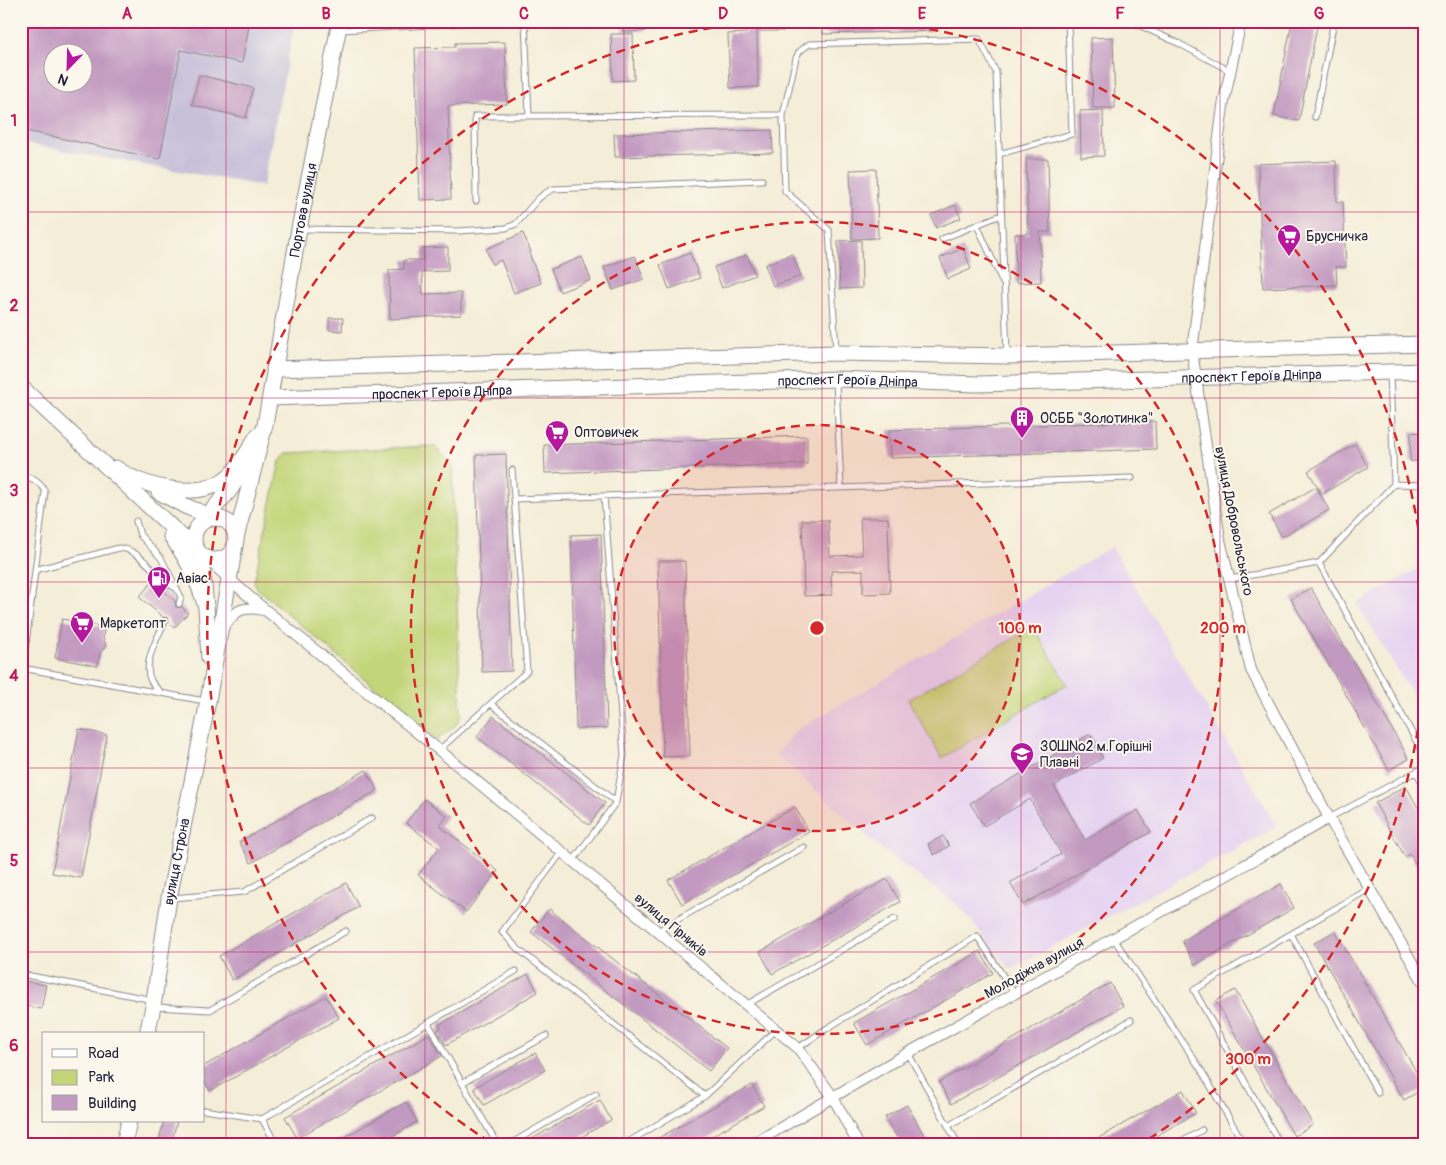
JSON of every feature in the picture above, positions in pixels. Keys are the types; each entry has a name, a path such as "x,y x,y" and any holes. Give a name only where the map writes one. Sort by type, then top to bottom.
{"street":[{"name":"вулиця Добровольського","path":"1241,21 1223,106 1192,351 1220,540 1251,670 1329,818 1425,985"},
{"name":"Портова вулиця","path":"264,425 299,229 339,26"},
{"name":"проспект Героїв Дніпра","path":"274,369 836,354 1007,356 1425,344"},
{"name":"проспект Героїв Дніпра","path":"270,398 836,379 977,384 1425,371"},
{"path":"21,387 201,555 253,600"},
{"path":"120,471 151,485 178,491 199,490 219,483 229,477 264,425"},
{"path":"209,695 206,607 201,555 193,537 208,520 240,476 264,425"},
{"path":"209,695 235,545 264,425"},
{"path":"79,440 120,471 208,520 230,525 235,545 235,570 240,584 253,600"},
{"path":"127,486 169,534 187,558 198,581 206,607"},
{"path":"201,555 214,561 227,556 235,545"},
{"name":"вулиця Гірників","path":"253,600 439,750 798,1048 833,1097 858,1144"},
{"path":"220,632 237,612 246,608 267,611"},
{"name":"вулиця Строна","path":"147,1032 169,898 209,695"},
{"name":"Молодіжна вулиця","path":"753,1144 908,1053 1329,818"},
{"path":"124,1144 128,1122"}],"lane":[{"path":"339,26 503,21"},
{"path":"525,21 529,116"},
{"path":"999,154 1072,134 1068,21"},
{"path":"1130,21 1178,43 1230,72"},
{"path":"1315,117 1334,21"},
{"path":"836,354 829,230 785,191 783,115 796,58 799,52 809,44 979,39 996,72 1007,356"},
{"path":"476,201 475,116 783,115"},
{"path":"299,229 458,231 506,228 516,224 544,194 554,189 762,180"},
{"path":"942,239 1001,215"},
{"path":"977,225 1004,286"},
{"path":"1230,580 1319,563 1394,484 1390,371"},
{"path":"836,379 841,488"},
{"path":"439,750 527,671 512,470"},
{"path":"21,475 33,478 41,484 45,491 22,668 162,693 209,695"},
{"path":"514,499 1132,478"},
{"path":"1394,484 1425,484"},
{"path":"573,861 616,802 624,755 604,496"},
{"path":"136,522 140,535 161,558 181,597 179,604"},
{"path":"35,570 124,548 135,553 160,578 177,589"},
{"path":"1319,563 1425,757"},
{"path":"162,693 151,682 147,666 165,621"},
{"path":"491,704 616,802"},
{"path":"1329,818 1425,767"},
{"path":"1416,772 1425,787"},
{"path":"169,898 244,892 372,818"},
{"path":"658,931 804,848"},
{"path":"562,852 502,932 518,949 705,1096"},
{"path":"1276,1137 1194,990 1370,889"},
{"path":"746,1005 896,920"},
{"path":"21,974 153,1004 210,1010 346,931"},
{"path":"1291,934 1378,1093"},
{"path":"798,1048 826,1028 977,936 1015,994"},
{"path":"1114,939 1200,1068 1244,1144"},
{"path":"205,1110 262,1119 516,971"},
{"path":"948,1126 1131,1020"},
{"path":"428,1023 497,1144"},
{"path":"625,1144 705,1096 776,1030"},
{"path":"462,1083 546,1036"},
{"path":"908,1053 958,1144"},
{"path":"510,1144 596,1094"},
{"path":"262,1119 276,1144"},
{"path":"1178,1144 1202,1130"}],"shaded area":[{"path":"21,21 295,21 263,186 21,143"},
{"name":"ЗОШ№2 м.Горішні Плавні","path":"1112,547 1277,827 1010,969 960,907 877,845 776,755 795,731"},
{"path":"1425,564 1425,715 1357,604"}],"green space":[{"path":"434,446 452,464 461,717 456,725 437,740 258,589 254,582 280,461 287,453"},
{"path":"1033,627 1067,684 942,758 908,700"}],"building":[{"path":"21,21 250,21 242,63 181,50 160,159 21,130"},
{"path":"623,21 646,21 646,31 623,32"},
{"path":"745,21 784,21 784,31 757,31 758,87 730,88 728,34 746,33"},
{"path":"822,21 933,21 933,31 823,34"},
{"path":"1292,21 1318,21 1299,121 1274,116"},
{"path":"611,34 633,34 634,80 613,81"},
{"path":"1113,37 1115,108 1093,108 1091,38"},
{"path":"505,42 507,104 448,106 451,199 420,200 415,48 455,47 455,43"},
{"path":"199,75 253,88 246,118 192,105"},
{"path":"1103,110 1104,156 1081,157 1080,111"},
{"path":"772,130 773,153 615,157 614,134"},
{"path":"1026,159 1048,159 1050,232 1040,232 1041,282 1016,283 1015,234 1028,234"},
{"path":"1336,161 1337,202 1343,202 1346,267 1336,267 1337,285 1263,288 1258,164"},
{"path":"876,169 878,238 852,239 850,170"},
{"path":"955,205 961,218 936,228 931,215"},
{"path":"523,233 541,283 514,293 501,260 492,264 486,249"},
{"path":"861,240 862,288 840,289 838,241"},
{"path":"448,247 448,271 422,272 423,294 461,293 461,315 390,319 389,270 404,269 404,260 423,260 423,248"},
{"path":"963,248 971,269 948,279 940,258"},
{"path":"690,253 700,278 669,289 660,265"},
{"path":"792,254 801,276 773,286 765,265"},
{"path":"747,255 755,275 722,288 714,267"},
{"path":"635,256 644,279 613,290 604,267"},
{"path":"582,257 591,280 560,292 551,269"},
{"path":"329,318 343,318 342,331 329,330"},
{"name":"ОСББ \"Золотинка\"","path":"1155,421 1156,449 890,458 889,430"},
{"path":"1411,432 1425,433 1425,462 1410,461"},
{"path":"807,436 807,464 545,473 544,445"},
{"path":"1355,444 1368,467 1322,494 1308,471"},
{"path":"506,454 512,671 482,672 476,455"},
{"path":"1316,487 1329,510 1282,537 1269,514"},
{"path":"860,518 888,518 890,593 863,594 863,570 831,571 832,595 804,596 802,520 828,520 830,556 862,555"},
{"path":"601,534 607,728 576,729 571,535"},
{"path":"658,561 685,561 690,756 663,757"},
{"path":"153,581 175,601 176,607 182,607 188,613 174,628 169,623 168,618 163,617 139,597"},
{"path":"1311,588 1409,759 1389,770 1291,599"},
{"name":"Маркетопт","path":"62,619 105,627 103,636 106,646 100,653 98,666 55,658"},
{"path":"493,716 605,803 589,825 477,737"},
{"path":"79,729 107,735 81,878 52,873"},
{"path":"1090,734 1103,758 1054,786 1085,840 1138,810 1151,832 1023,905 1010,883 1061,854 1030,799 984,826 970,803"},
{"path":"366,770 378,790 251,863 239,842"},
{"path":"1406,786 1425,820 1425,881 1410,854 1405,857 1375,803"},
{"path":"424,799 447,816 440,826 498,871 466,912 418,875 439,848 406,823"},
{"path":"795,807 809,832 682,904 668,880"},
{"path":"943,836 949,846 934,855 928,844"},
{"path":"887,879 900,902 772,974 760,952"},
{"path":"346,883 359,907 232,980 219,956"},
{"path":"1281,884 1294,908 1195,965 1182,941"},
{"path":"549,909 727,1048 709,1071 531,932"},
{"path":"1335,931 1425,1087 1404,1100 1314,943"},
{"path":"980,951 993,973 867,1045 854,1023"},
{"path":"528,974 538,992 446,1045 437,1030 441,1028 439,1025"},
{"path":"21,980 46,985 41,1009 21,1005"},
{"path":"1110,983 1123,1006 951,1104 939,1082"},
{"path":"1235,990 1313,1125 1294,1136 1216,1001"},
{"path":"326,996 339,1018 210,1091 205,1082 205,1065"},
{"path":"429,1034 442,1056 297,1138 285,1117"},
{"path":"535,1053 545,1070 484,1105 474,1088"},
{"path":"752,1085 764,1106 698,1144 648,1144"},
{"path":"1183,1090 1196,1113 1142,1144 1088,1144"},
{"path":"600,1100 611,1120 569,1144 523,1144"},
{"path":"406,1102 417,1122 379,1144 333,1144"},
{"path":"907,1105 929,1144 901,1144 885,1117"},
{"path":"164,1122 177,1122 171,1144 158,1144"}],"place":[{"name":"Брусничка","path":"1289,257"},
{"name":"ОСББ \"Золотинка\"","path":"1022,439"},
{"name":"Оптовичек","path":"557,453"},
{"name":"Авіас","path":"159,599"},
{"name":"Маркетопт","path":"82,644"},
{"name":"ЗОШ№2 м.Горішні Плавні","path":"1022,775"}]}
